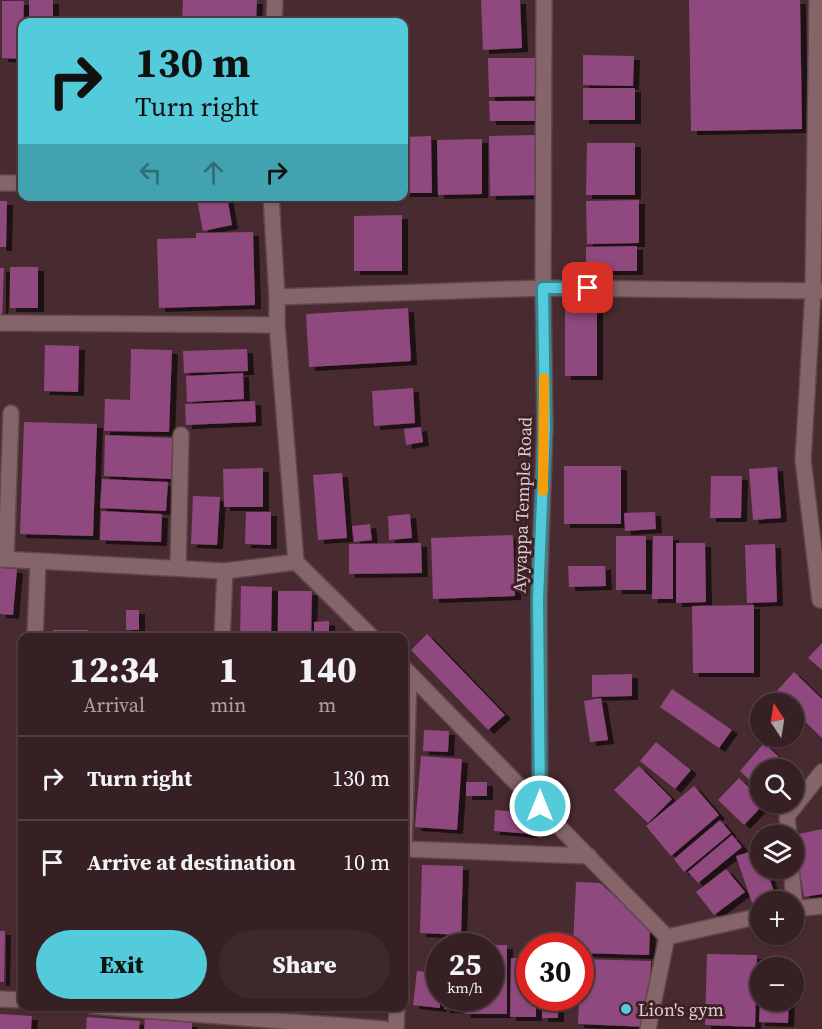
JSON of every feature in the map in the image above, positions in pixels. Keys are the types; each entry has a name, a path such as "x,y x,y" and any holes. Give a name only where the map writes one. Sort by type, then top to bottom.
{"street":[{"path":"274,18 275,0"},
{"name":"Ayyappa Temple Road","path":"540,806 538,599 545,427 544,0"},
{"path":"817,0 818,291 804,460 820,600"},
{"path":"0,183 18,183"},
{"path":"271,201 277,325 296,562 368,633"},
{"path":"277,297 543,288 818,291"},
{"path":"0,323 277,325"},
{"path":"11,413 3,559 225,571 296,562"},
{"path":"178,568 181,435"},
{"path":"35,633 38,561"},
{"path":"222,633 225,571"},
{"path":"408,672 667,937"},
{"path":"788,825 787,816 822,772"},
{"path":"408,849 589,856"},
{"path":"804,908 822,906"},
{"path":"667,937 750,918"},
{"path":"648,1029 667,937"},
{"path":"0,999 18,1000"},
{"path":"142,1011 384,1029"},
{"path":"396,1029 397,1011"}],"building":[{"path":"29,0 53,0 53,18 29,18"},
{"path":"183,0 257,0 256,18 182,18"},
{"path":"481,0 520,0 522,48 483,50"},
{"path":"689,0 800,0 802,129 691,131"},
{"path":"2,1 24,1 23,18 18,18 18,59 2,58"},
{"path":"583,55 634,56 633,86 583,85"},
{"path":"488,58 543,58 543,96 489,97"},
{"path":"583,88 635,88 635,120 583,120"},
{"path":"489,101 541,101 541,121 490,121"},
{"path":"537,135 538,195 490,196 489,136"},
{"path":"431,136 432,193 408,193 408,137"},
{"path":"482,139 482,194 438,195 437,140"},
{"path":"587,143 635,143 635,195 586,195"},
{"path":"639,200 639,243 587,244 586,201"},
{"path":"0,201 7,201 6,247 0,247"},
{"path":"197,201 228,201 232,225 203,231"},
{"path":"402,215 402,271 354,271 354,216"},
{"path":"253,232 255,305 159,308 157,239 196,238 196,233"},
{"path":"637,246 637,271 586,271 586,247"},
{"path":"10,267 38,267 38,308 10,308"},
{"path":"0,268 4,268 2,318 0,318"},
{"path":"565,307 597,307 597,376 565,376"},
{"path":"408,308 411,361 309,367 306,314"},
{"path":"45,345 79,346 78,392 44,391"},
{"path":"131,349 172,350 169,432 104,431 105,399 130,400"},
{"path":"247,349 248,371 184,373 183,351"},
{"path":"243,373 244,399 187,402 186,376"},
{"path":"413,388 415,423 374,426 372,391"},
{"path":"255,401 256,422 186,425 185,404"},
{"path":"24,422 97,424 93,536 20,534"},
{"path":"421,427 423,442 406,445 404,429"},
{"path":"105,435 173,438 171,479 104,476"},
{"path":"564,466 621,466 621,524 564,524"},
{"path":"777,467 781,518 753,520 749,469"},
{"path":"263,468 263,507 224,507 223,469"},
{"path":"342,473 347,538 318,540 313,475"},
{"path":"711,476 742,476 741,518 710,518"},
{"path":"102,479 168,482 166,511 100,508"},
{"path":"193,496 220,497 217,545 191,544"},
{"path":"101,511 162,514 161,542 100,540"},
{"path":"246,512 271,512 271,545 245,544"},
{"path":"655,512 656,529 625,531 624,513"},
{"path":"410,514 412,538 389,540 388,516"},
{"path":"370,524 372,540 354,542 352,526"},
{"path":"513,535 515,596 433,599 431,538"},
{"path":"616,536 646,536 646,590 616,590"},
{"path":"653,536 673,536 673,599 652,599"},
{"path":"421,543 422,573 349,574 349,544"},
{"path":"676,543 705,543 706,602 676,603"},
{"path":"775,544 777,602 747,603 745,545"},
{"path":"568,566 605,566 606,586 569,587"},
{"path":"0,568 17,569 13,615 0,614"},
{"path":"241,586 272,587 271,633 240,633"},
{"path":"278,591 312,591 311,633 278,633"},
{"path":"754,605 754,673 693,673 692,606"},
{"path":"126,610 139,610 139,630 126,630"},
{"path":"329,621 329,633 314,633 314,622"},
{"path":"53,630 88,630 88,633 53,633"},
{"path":"427,634 505,715 488,730 411,650"},
{"path":"822,643 822,670 808,658"},
{"path":"794,672 822,699 822,738 804,721 804,693 775,693"},
{"path":"632,674 632,696 592,697 592,675"},
{"path":"672,689 732,730 719,748 660,707"},
{"path":"601,698 608,740 590,742 584,701"},
{"path":"424,730 449,731 448,752 423,751"},
{"path":"656,742 691,770 675,789 640,761"},
{"path":"761,747 768,747 781,759 750,759"},
{"path":"421,756 462,759 457,830 415,827"},
{"path":"750,759 750,780 740,771"},
{"path":"639,766 672,799 648,823 614,790"},
{"path":"739,778 750,788 750,813 755,813 744,825 718,800"},
{"path":"466,782 487,782 487,796 466,796"},
{"path":"694,786 719,815 671,856 646,826"},
{"path":"495,810 533,813 531,834 494,831"},
{"path":"720,820 731,833 684,872 674,859"},
{"path":"822,829 822,894 804,897 801,879 804,879 804,833"},
{"path":"732,835 742,847 698,883 688,872"},
{"path":"750,852 750,879 770,879 774,891 750,891 750,897 736,856"},
{"path":"422,865 463,866 461,933 420,933"},
{"path":"726,869 745,892 714,915 696,892"},
{"path":"576,882 600,883 650,928 649,955 594,953 594,933 574,933"},
{"path":"0,931 5,931 4,982 0,982"},
{"path":"504,945 507,945 507,1014 465,1014 465,1011 504,1011"},
{"path":"707,954 757,955 757,957 750,957 750,1011 755,1011 755,1027 705,1025"},
{"path":"511,958 516,958 516,1011 536,1011 536,1017 510,1017"},
{"path":"594,959 651,961 648,1027 578,1024 579,1011 594,1011"},
{"path":"417,971 426,972 426,1006 413,1005"},
{"path":"542,1011 558,1011 558,1018 542,1018"},
{"path":"760,1011 789,1011 788,1023 759,1022"},
{"path":"0,1014 32,1016 31,1029 0,1029"},
{"path":"87,1017 140,1021 139,1029 86,1029"},
{"path":"145,1019 192,1023 192,1029 144,1029"}],"slow traffic":[{"path":"543,491 544,378"}],"place":[{"name":"Lion's gym","path":"626,1009"}],"route":[{"path":"540,806 538,599 545,427 543,288 588,288"}]}
